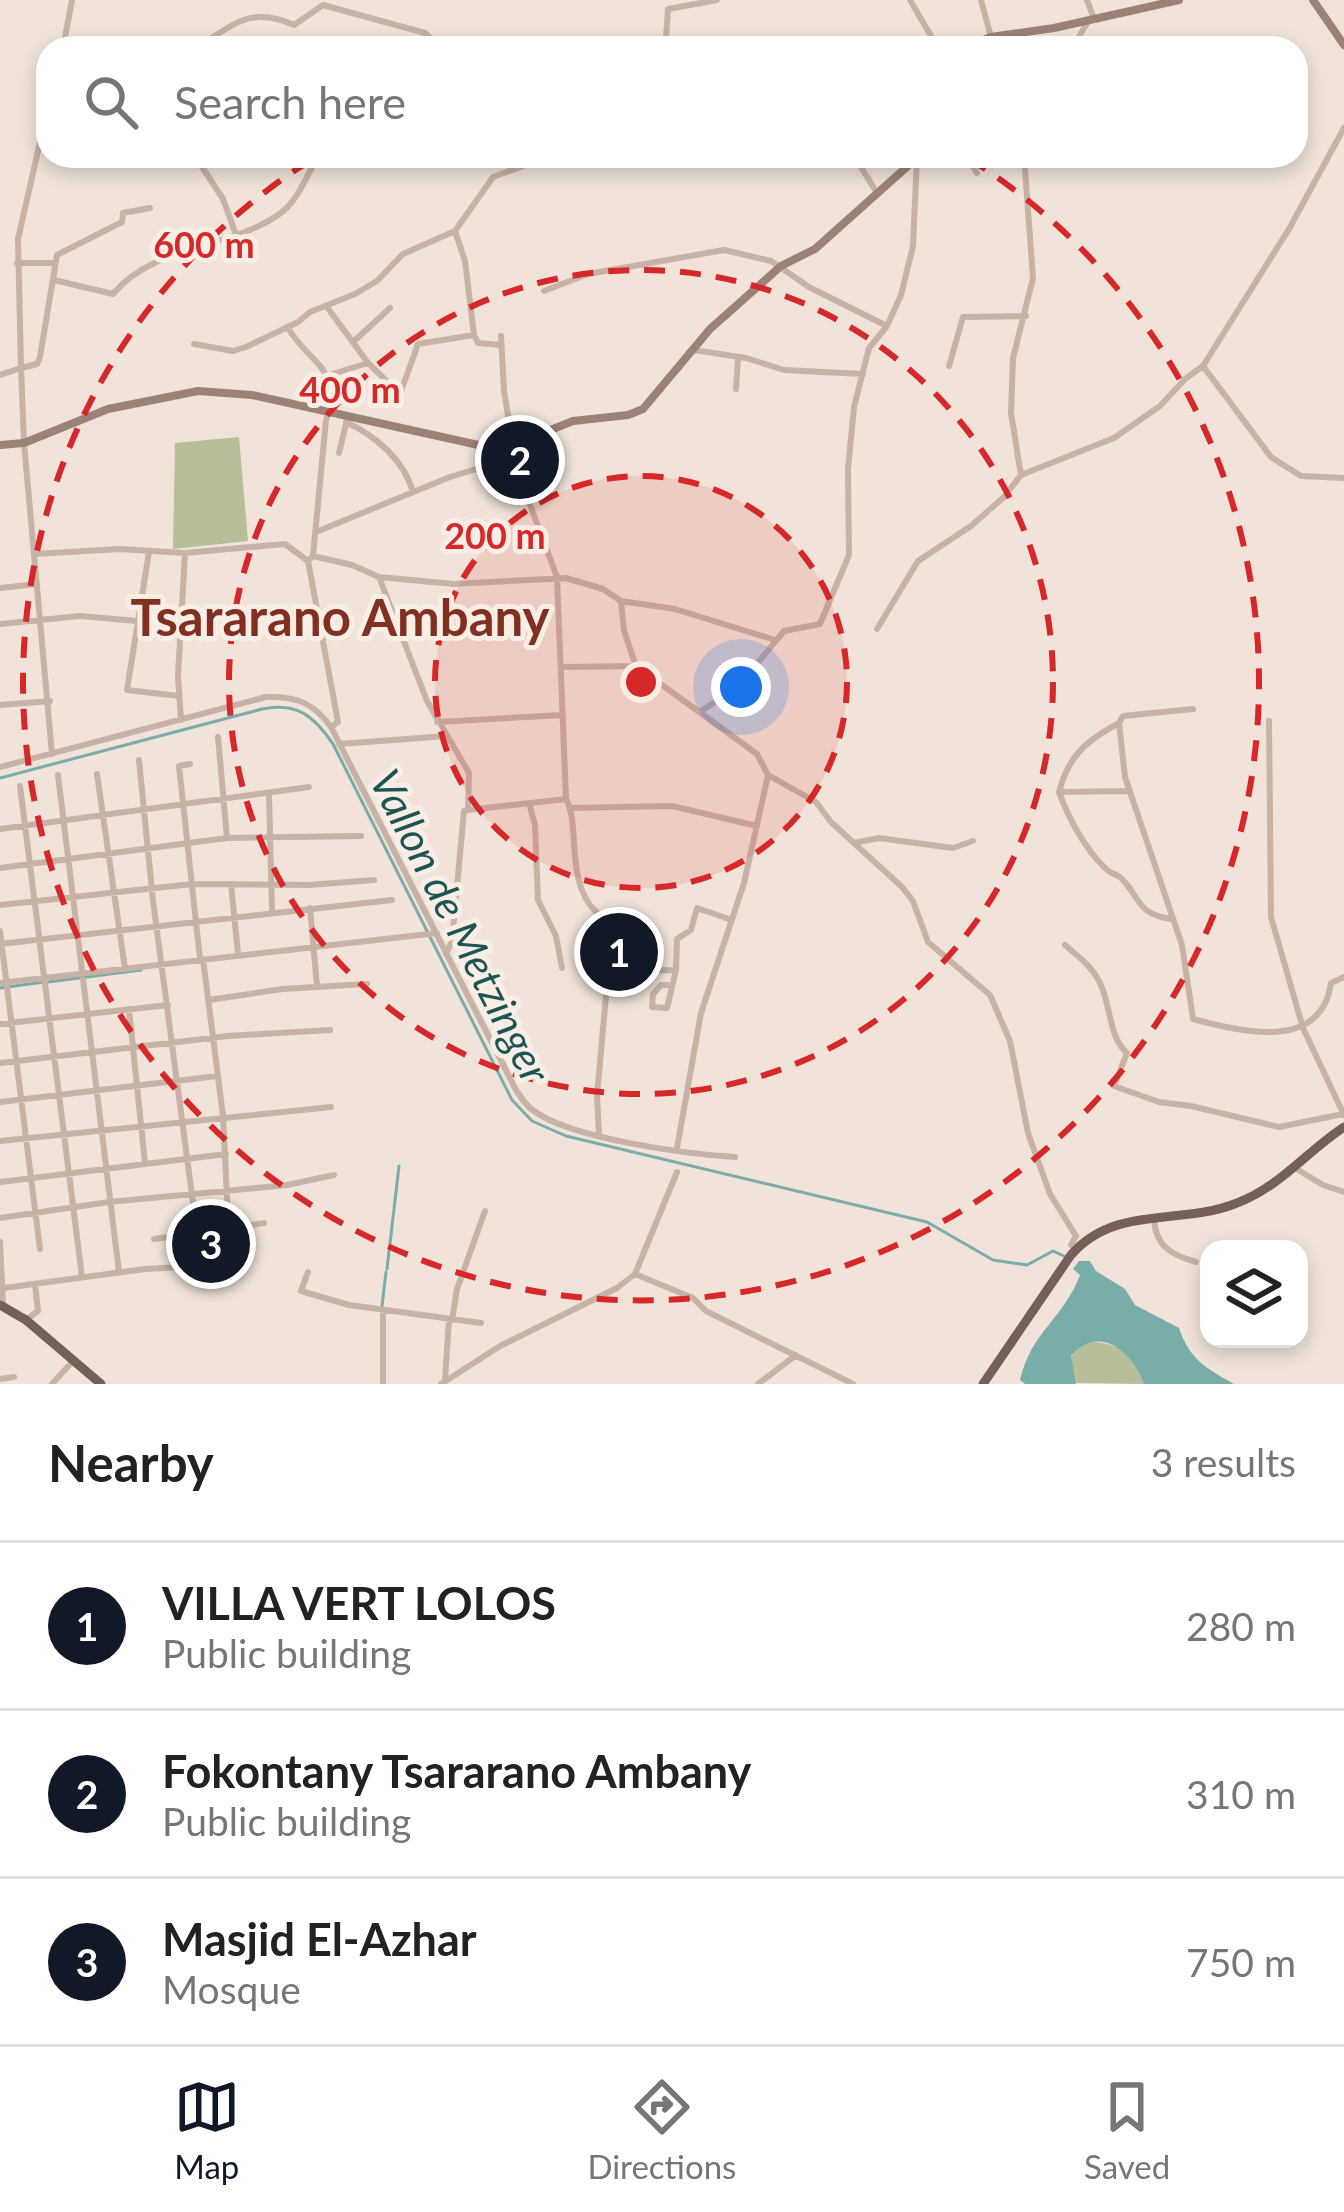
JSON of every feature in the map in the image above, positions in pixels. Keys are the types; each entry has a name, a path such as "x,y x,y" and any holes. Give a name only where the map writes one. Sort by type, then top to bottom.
{"main road":[{"path":"983,1384 1075,1250 1111,1226 1224,1208 1258,1193 1344,1126"},
{"path":"1,1306 101,1384"}],"street":[{"path":"68,36 72,0"},
{"path":"365,14 370,0"},
{"path":"666,36 668,5 717,0"},
{"path":"910,0 928,36"},
{"path":"982,0 992,36"},
{"path":"1080,36 1091,19 1087,0"},
{"path":"998,36 1179,0"},
{"path":"1313,0 1343,43"},
{"path":"215,36 246,17 270,14 294,25 323,5 428,36"},
{"path":"877,629 919,561 971,526 1021,475 1114,438 1160,406 1203,366 1344,128"},
{"path":"36,168 18,239 17,263 24,443 52,754"},
{"path":"203,168 223,200 236,234"},
{"path":"54,280 113,294 153,262 236,234 284,211 311,168"},
{"path":"194,344 232,351 288,328 310,312 377,281 403,254 455,231 493,177 517,168"},
{"path":"861,168 877,193"},
{"path":"0,445 24,443 108,409 182,392 232,392 330,410 454,442 511,446 573,422 628,415 643,409 690,349 781,266 815,249 905,168"},
{"path":"701,711 737,688 784,631 820,624 844,569 849,555 849,445 862,374 869,348 887,326 902,295 914,246 918,168"},
{"path":"974,168 977,173"},
{"path":"1021,475 1011,413 1013,358 1033,261 1025,168"},
{"path":"0,375 37,364 57,255 122,222 122,213 150,208"},
{"path":"455,231 474,335 481,344 501,341 512,458 557,577 573,859 590,907 597,913 605,970 599,1135"},
{"path":"544,291 588,274 724,250 752,254 781,266 809,287 887,326"},
{"path":"17,263 53,263"},
{"path":"326,306 368,363 400,394 418,344 474,335"},
{"path":"353,342 390,308"},
{"path":"949,366 964,317 1025,316"},
{"path":"288,328 329,375 330,410 311,558 338,722 331,727"},
{"path":"690,349 784,370 862,374"},
{"path":"736,389 738,359"},
{"path":"329,375 368,363"},
{"path":"1203,366 1271,457 1301,476 1344,478"},
{"path":"339,453 347,418"},
{"path":"347,418 396,458 413,492"},
{"path":"316,532 512,458"},
{"path":"36,554 119,549 185,553 285,544 311,558 352,565 379,577 454,584 557,577 603,589 621,601 681,610 775,640"},
{"path":"148,552 127,690 179,696"},
{"path":"181,720 185,553"},
{"path":"379,577 437,722 469,773 468,810"},
{"path":"0,588 37,584"},
{"path":"621,601 624,631 636,666"},
{"path":"0,624 80,616 137,621"},
{"path":"562,667 636,666 757,754 769,776 816,802 902,887 928,941 990,995 1010,1041 1028,1133 1050,1194 1076,1236 1071,1245 1075,1250"},
{"path":"0,767 233,704 283,697 314,706 331,727 516,1090 530,1109 599,1135 735,1157"},
{"path":"0,705 50,701"},
{"path":"1172,919 1135,902 1121,879 1107,871 1059,792 1069,761 1080,747 1123,716 1192,709"},
{"path":"437,722 562,715"},
{"path":"1065,945 1101,983 1118,1046 1127,1053 1114,1086 1159,1102 1279,1127 1344,1114 1303,1028 1271,916 1269,721"},
{"path":"1119,723 1130,791 1182,945 1193,1018 1290,1032 1303,1028 1328,1004 1331,983 1344,977"},
{"path":"338,744 447,736"},
{"path":"218,737 227,838"},
{"path":"139,760 197,1233"},
{"path":"4,1288 226,1263 230,1257 223,1116 179,766 190,764"},
{"path":"97,774 125,969"},
{"path":"58,775 119,1272"},
{"path":"677,1150 701,1013 744,883 769,776"},
{"path":"20,787 82,1277"},
{"path":"0,829 309,787"},
{"path":"1059,792 1130,791"},
{"path":"269,795 272,912"},
{"path":"446,954 452,941 464,811 566,799"},
{"path":"529,803 535,825 538,900 556,936 562,968"},
{"path":"571,808 672,806 758,826"},
{"path":"0,868 227,838 361,836"},
{"path":"854,843 879,838 953,848 973,841"},
{"path":"0,905 191,884 374,880"},
{"path":"231,884 238,954"},
{"path":"1,944 392,900"},
{"path":"310,908 317,986"},
{"path":"672,985 676,939 691,930 697,908 729,919"},
{"path":"0,931 40,1250"},
{"path":"3,983 437,933"},
{"path":"605,970 676,970"},
{"path":"208,1000 367,984"},
{"path":"0,1024 168,1005"},
{"path":"129,1009 145,1163"},
{"path":"0,1063 330,1030"},
{"path":"0,1102 217,1076"},
{"path":"0,1141 331,1107"},
{"path":"0,1182 226,1154"},
{"path":"1294,1168 1344,1192"},
{"path":"443,1382 635,1274 676,1172"},
{"path":"0,1218 334,1175"},
{"path":"443,1382 457,1289 485,1211"},
{"path":"1154,1216 1155,1232 1166,1251 1196,1262"},
{"path":"154,1239 264,1223"},
{"path":"0,1242 1,1306"},
{"path":"308,1272 301,1291 330,1302 481,1324"},
{"path":"635,1274 693,1298 706,1311 853,1384"},
{"path":"26,1321 38,1311 35,1284"},
{"path":"383,1311 383,1384"},
{"path":"758,1384 796,1355"},
{"path":"52,1384 74,1360"},
{"path":"0,1379 14,1378"}],"green space":[{"path":"239,437 248,541 173,549 175,443"},
{"path":"1092,1342 1126,1353 1144,1384 1074,1383 1071,1357 1080,1345"}],"water":[{"path":"1079,1261 1090,1261 1096,1271 1125,1289 1135,1305 1179,1328 1200,1362 1234,1384 1144,1384 1124,1352 1092,1342 1071,1356 1076,1384 1025,1384 1020,1380 1025,1363 1073,1290 1080,1275 1073,1269"}],"waterway":[{"name":"Vallon de Metzinger","path":"0,778 262,709 304,713 333,744 512,1100 532,1121 566,1136 927,1222 993,1260 1027,1265 1053,1251 1064,1256"},
{"path":"48,982 141,970"},
{"path":"0,988 44,982"},
{"path":"387,1269 399,1166"},
{"path":"382,1306 386,1272"}],"place":[{"name":"Fokontany Tsararano Ambany","path":"520,460"},
{"name":"VILLA VERT LOLOS","path":"619,952"},
{"name":"Masjid El-Azhar","path":"211,1244"}],"district":[{"name":"Tsararano Ambany","path":"340,616"}]}
